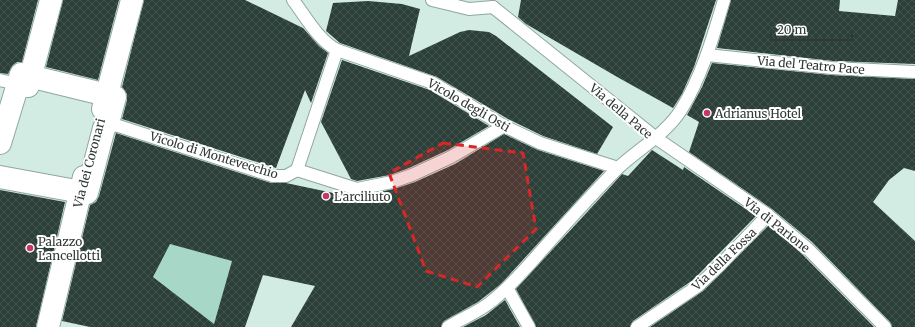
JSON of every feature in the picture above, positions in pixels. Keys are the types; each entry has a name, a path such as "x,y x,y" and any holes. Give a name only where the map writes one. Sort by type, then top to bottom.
{"street":[{"path":"0,143 18,82 51,0"},
{"path":"0,165 82,186 87,193 104,128 105,110 132,0"},
{"path":"18,82 105,110"},
{"path":"0,176 82,186"},
{"name":"Via dei Coronari","path":"48,327 82,186"}],"lane":[{"name":"Vicolo degli Osti","path":"292,0 329,46 433,83 504,126 540,143 618,168"},
{"path":"432,0 469,9 495,3"},
{"path":"656,138 681,111 707,55 724,0"},
{"name":"Via della Pace","path":"448,327 496,298 519,277 578,210 618,168 656,138 495,3"},
{"path":"297,170 337,50"},
{"name":"Via del Teatro Pace","path":"707,55 832,68 915,72"},
{"name":"Vicolo di Montevecchio","path":"105,110 273,176 286,176 297,170 357,189 406,177 441,162 504,126"},
{"name":"Via di Parione","path":"656,138 768,215 807,248 885,327"},
{"name":"Via della Fossa","path":"637,327 698,286 768,215"},
{"path":"507,288 529,327"}],"highlighted area":[{"path":"443,143 523,153 536,229 477,287 426,271 389,173"}],"green space":[{"path":"165,242 232,261 214,324 153,277"}],"building":[{"path":"0,0 38,0 22,62 17,62 13,65 8,74 0,73"},
{"path":"63,0 119,0 98,80 46,67"},
{"path":"144,0 245,0 303,28 319,46 328,53 311,103 305,90 276,168 122,119 127,94 122,87"},
{"path":"521,0 716,0 694,67 682,94 673,108 526,24 518,17"},
{"path":"731,0 840,0 839,11 895,16 898,0 915,0 915,64 833,61 717,48"},
{"path":"368,1 402,4 420,9 409,56 460,32 469,30 489,32 613,127 597,154 543,136 508,119 437,77 340,43 326,31 333,3"},
{"path":"342,60 430,90 489,126 448,150 409,168 390,175 357,181 351,179 321,122"},
{"path":"712,63 831,75 915,79 915,171 904,168 889,180 873,202 915,241 915,327 892,327 890,322 812,242 772,209 689,152 699,122 687,115 702,87"},
{"path":"116,133 271,183 286,183 362,199 360,196 394,189 415,182 455,164 504,134 538,150 604,171 501,284 478,302 444,321 441,327 291,327 315,286 263,275 245,327 90,327 62,321 90,205 96,202 99,196","holes":["170,244 232,261 214,324 153,277"]},
{"path":"652,150 683,170 684,167 756,216 693,280 633,321 630,327 536,327 516,289 622,174 628,176"},
{"name":"Palazzo Lancellotti","path":"0,190 65,202 36,327 0,327"},
{"path":"769,225 802,254 874,327 650,327 703,291"},
{"path":"505,300 520,327 463,327 486,315"}],"place":[{"name":"Adrianus Hotel","path":"707,113"},
{"name":"L’arciliuto","path":"326,196"},
{"name":"Palazzo Lancellotti","path":"30,248"}]}
